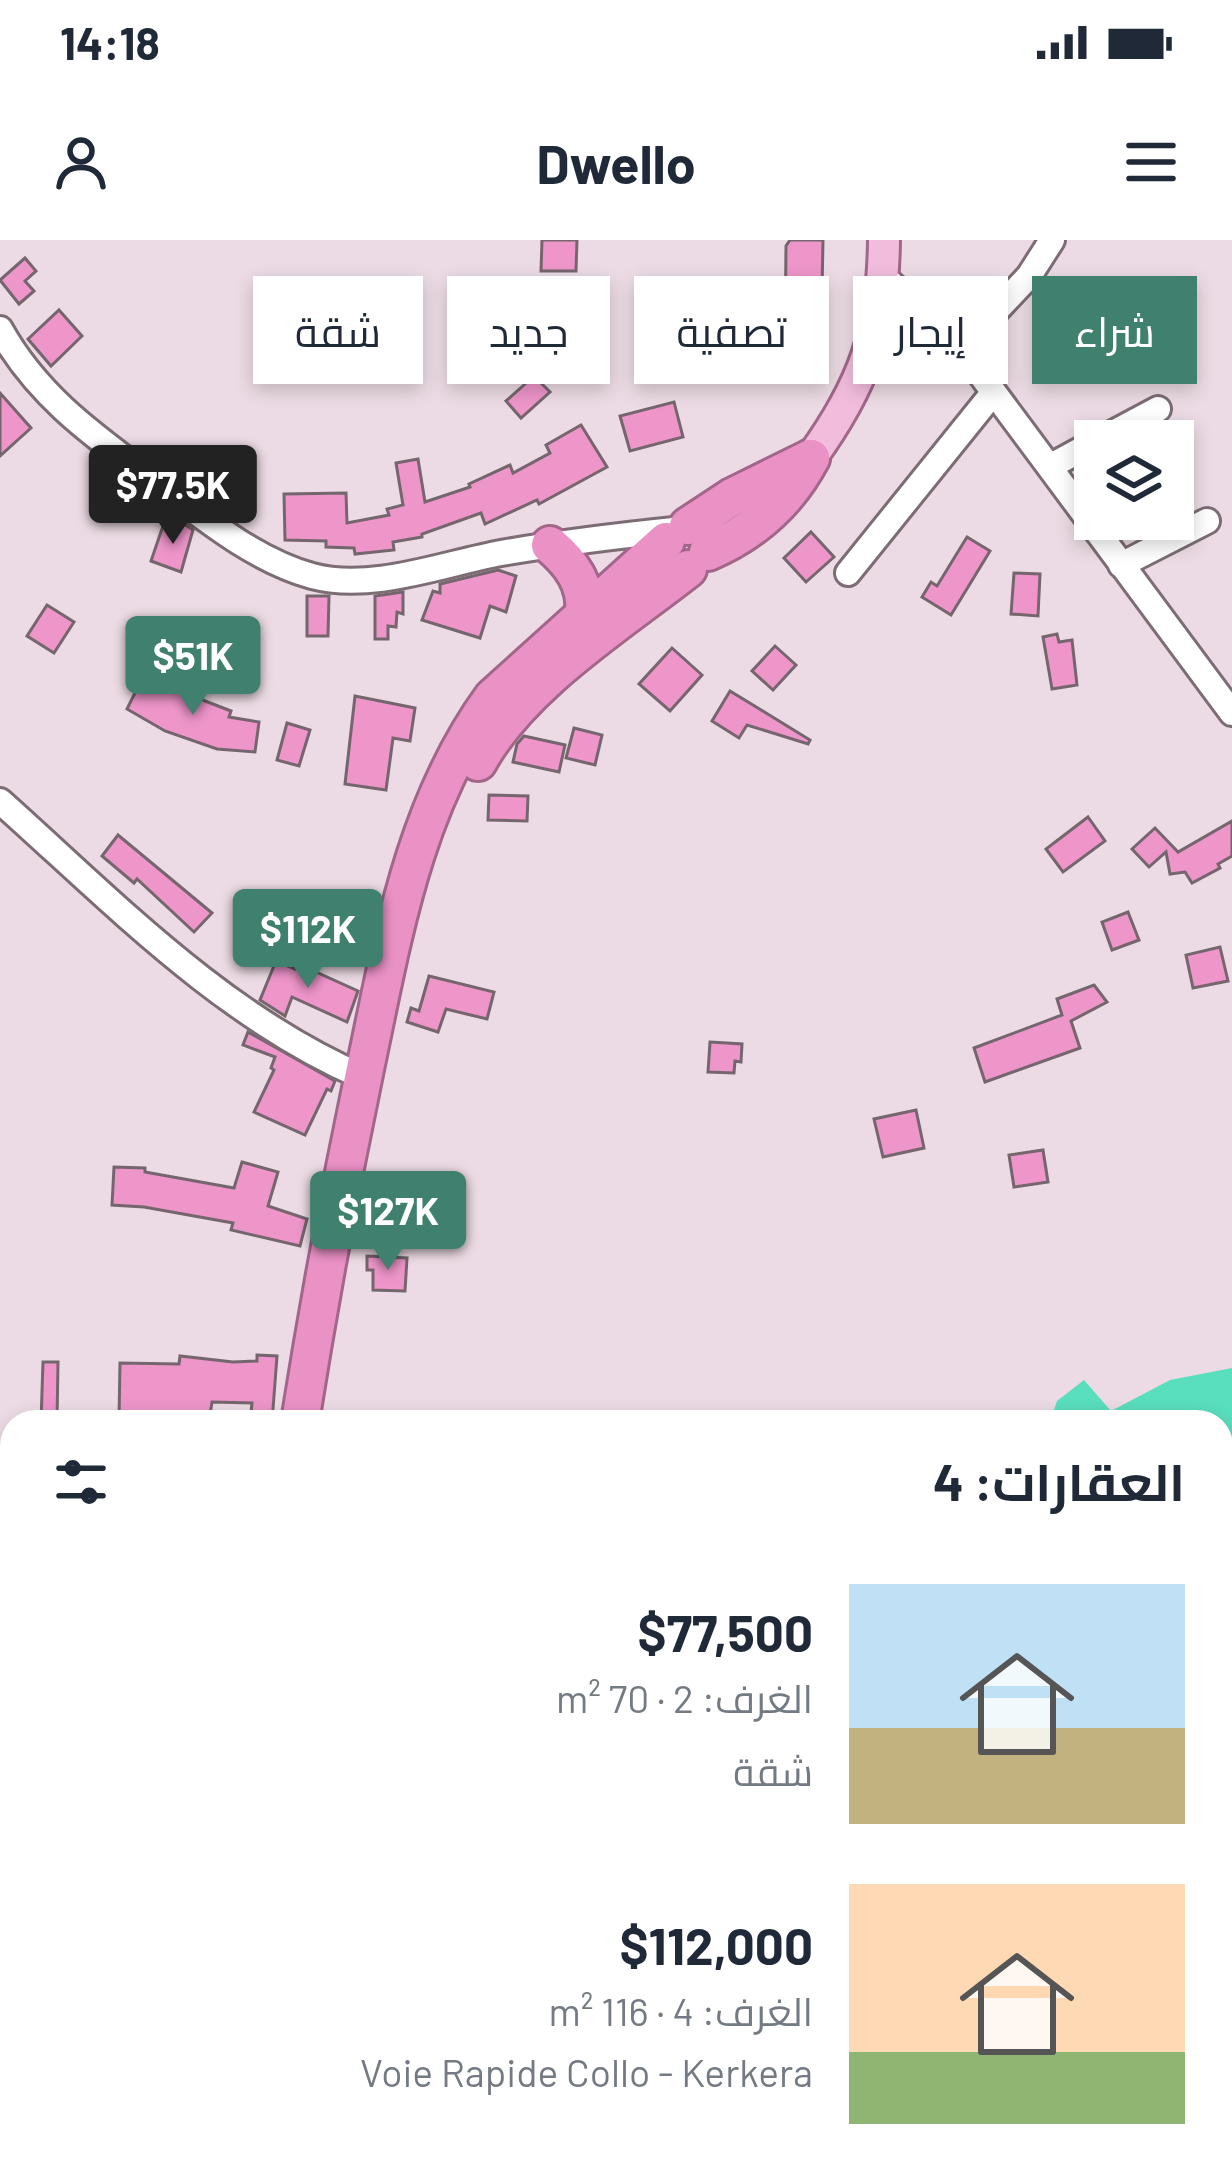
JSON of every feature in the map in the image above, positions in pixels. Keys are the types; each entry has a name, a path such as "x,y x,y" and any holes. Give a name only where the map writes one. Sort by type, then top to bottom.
{"highway":[{"path":"324,1410 346,1244 414,918 442,828 493,735 733,497 811,458"},
{"path":"302,1410 328,1244 399,905 425,820 473,724 493,697 584,613 685,544"},
{"path":"550,545 577,574 584,613"}],"main road":[{"path":"884,240 884,276"},
{"path":"811,458 858,384"}],"street":[{"path":"1008,298 1052,240"},
{"path":"0,329 44,390 92,436 224,531 318,578 360,581 550,545 685,544"},
{"path":"987,384 1232,713"},
{"path":"848,573 993,393"},
{"path":"1137,420 1158,409"},
{"path":"1051,466 1074,454"},
{"path":"1121,565 1207,521"},
{"path":"0,801 50,849 257,1022 309,1054 363,1077"}],"shaded area":[{"path":"1232,1368 1232,1410 1113,1410 1170,1380"},
{"path":"1084,1380 1110,1410 1054,1410 1057,1401"}],"building":[{"path":"542,240 577,240 576,271 541,271"},
{"path":"790,240 823,240 822,276 786,276"},
{"path":"25,258 36,271 25,281 34,291 19,304 0,280"},
{"path":"59,310 82,336 51,366 28,339"},
{"path":"525,384 542,384 550,392 521,418 506,401"},
{"path":"0,393 31,428 0,456"},
{"path":"674,402 683,437 630,451 620,416"},
{"path":"581,425 607,467 539,504 537,500 485,524 481,513 422,537 393,542 394,550 355,554 354,548 326,547 326,541 285,540 284,494 346,493 347,523 389,515 387,509 403,505 396,463 418,459 425,502 470,487 510,465 513,473 550,453 546,445"},
{"path":"181,522 193,530 181,572 151,561 164,523 179,529"},
{"path":"811,532 834,557 806,582 784,558"},
{"path":"967,537 990,551 951,615 922,597 931,582 937,586"},
{"path":"498,570 516,576 506,612 490,606 480,638 422,620 433,591 440,593 440,584"},
{"path":"1014,573 1040,574 1038,616 1011,614"},
{"path":"403,592 403,614 397,612 396,627 388,626 388,639 375,639 375,596"},
{"path":"307,596 329,596 328,636 307,636"},
{"path":"47,605 74,622 54,653 27,636"},
{"path":"1057,634 1059,642 1072,640 1077,685 1052,689 1043,637"},
{"path":"775,646 796,665 773,690 752,671"},
{"path":"672,648 702,675 670,711 639,684"},
{"path":"143,677 231,711 229,717 259,722 255,752 217,749 165,731 127,709"},
{"path":"730,691 810,740 808,744 747,725 739,738 712,721"},
{"path":"355,696 415,708 410,741 393,738 386,790 345,784"},
{"path":"287,723 310,730 299,766 277,760"},
{"path":"574,728 602,735 595,765 566,758"},
{"path":"524,736 565,745 559,772 513,762"},
{"path":"489,795 528,796 527,821 488,820"},
{"path":"1088,817 1105,841 1063,872 1046,849"},
{"path":"1232,821 1232,856 1192,883 1185,872 1170,874 1166,852 1149,867 1132,849 1155,828 1178,852"},
{"path":"118,835 212,913 194,932 137,879 134,883 102,856"},
{"path":"1128,912 1139,940 1112,950 1102,922"},
{"path":"1220,947 1228,981 1193,988 1186,955"},
{"path":"276,961 295,969 298,964 358,991 347,1022 292,997 285,1016 260,1000"},
{"path":"429,976 494,992 487,1019 446,1009 438,1032 407,1022 411,1008 419,1011"},
{"path":"1094,985 1107,1002 1071,1021 1080,1048 985,1082 974,1048 1062,1015 1057,999"},
{"path":"248,1032 335,1081 305,1135 254,1112 274,1070 275,1057 243,1045"},
{"path":"710,1042 742,1044 741,1062 735,1061 734,1073 708,1072"},
{"path":"916,1110 924,1148 883,1157 874,1119"},
{"path":"1043,1150 1048,1182 1014,1187 1009,1155"},
{"path":"242,1162 278,1172 268,1206 307,1219 300,1246 231,1230 233,1223 112,1205 114,1167 145,1168 145,1172 234,1188"},
{"path":"367,1256 407,1258 405,1291 373,1290"},
{"path":"257,1355 277,1356 273,1410 251,1410 252,1403 212,1402 211,1410 119,1410 120,1363 179,1364 180,1356 257,1361"},
{"path":"43,1362 58,1362 57,1410 41,1410"}]}
